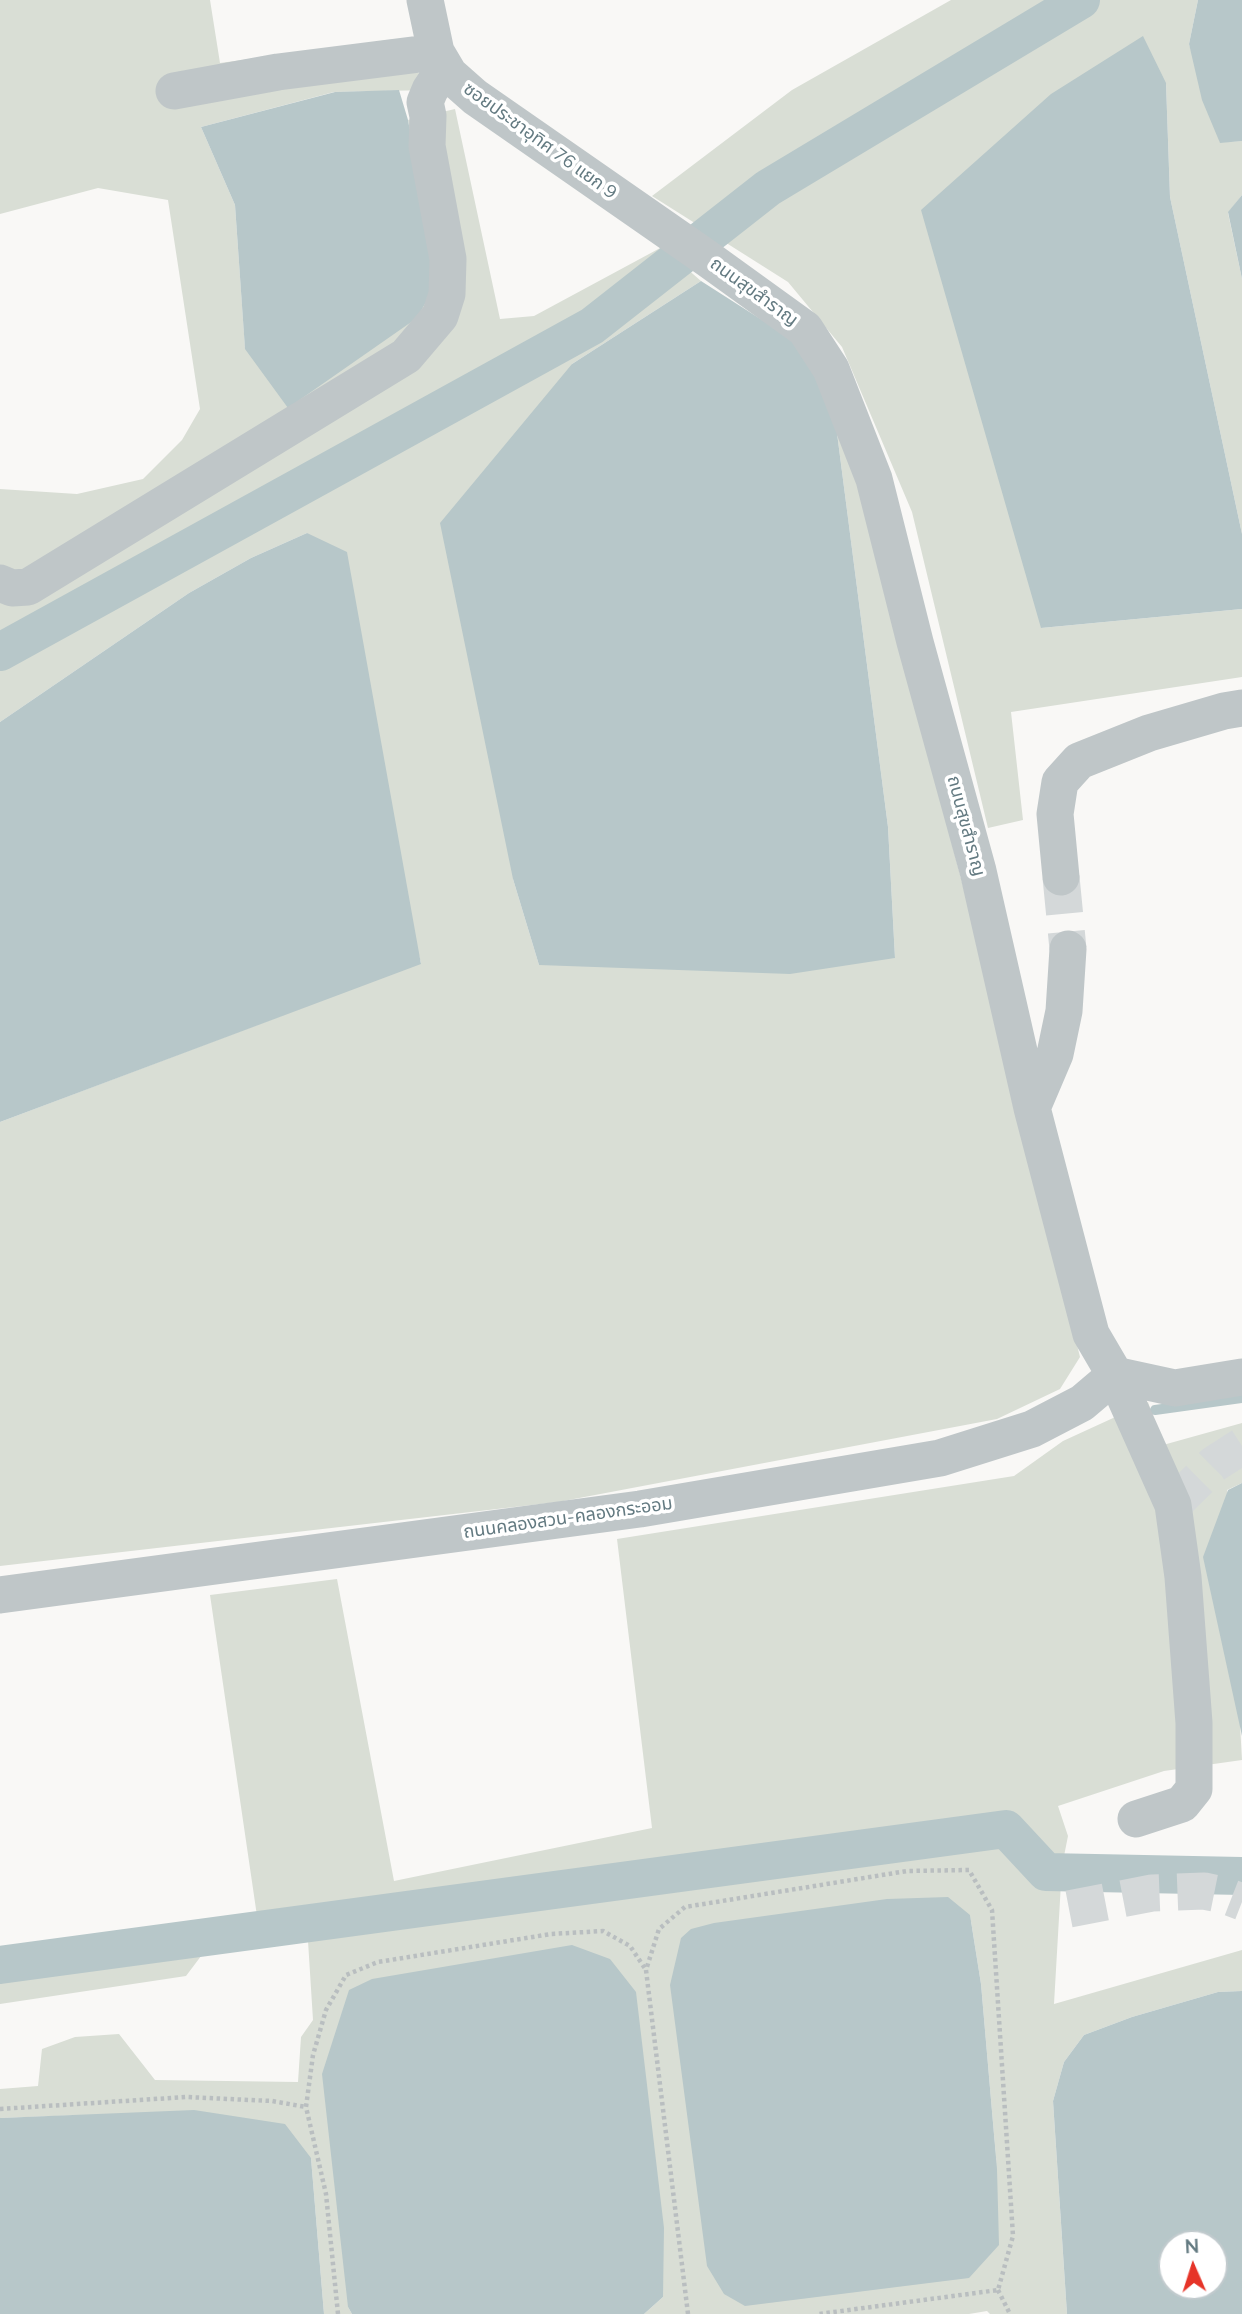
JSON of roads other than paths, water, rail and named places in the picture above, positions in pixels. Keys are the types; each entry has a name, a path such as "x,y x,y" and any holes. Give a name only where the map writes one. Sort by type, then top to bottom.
{"street":[{"path":"0,583 12,588 27,587 407,356 440,316 447,294 448,259 427,146 428,116 425,102 442,63 425,0"},
{"path":"174,91 278,72 442,63"},
{"name":"ซอยประชาอุทิศ 76 แยก 9","path":"442,63 475,97 663,228"},
{"name":"ถนนสุขสำราญ","path":"663,228 805,329 831,369 874,479 915,642 978,871 1032,1108 1091,1334 1115,1375 1172,1505 1183,1577 1194,1723 1194,1790 1182,1804 1136,1819"},
{"path":"1061,877 1055,814 1058,793 1060,782 1079,761 1149,733 1242,708"},
{"path":"1032,1108 1055,1054 1064,1011 1068,949"},
{"path":"1115,1375 1175,1388 1242,1377"},
{"name":"ถนนคลองสวน-คลองกระออม","path":"0,1595 639,1509 940,1458 1032,1429 1082,1403 1115,1375"}],"waterway":[{"path":"0,652 592,326 768,188 1081,0"},
{"path":"1155,1410 1242,1398"},
{"path":"0,1965 1006,1829 1046,1872 1242,1876"}],"tunnel":[{"path":"1061,877 1068,949"},
{"path":"1173,1505 1214,1464 1242,1446"},
{"path":"1069,1909 1152,1893 1204,1891 1242,1902"}]}
